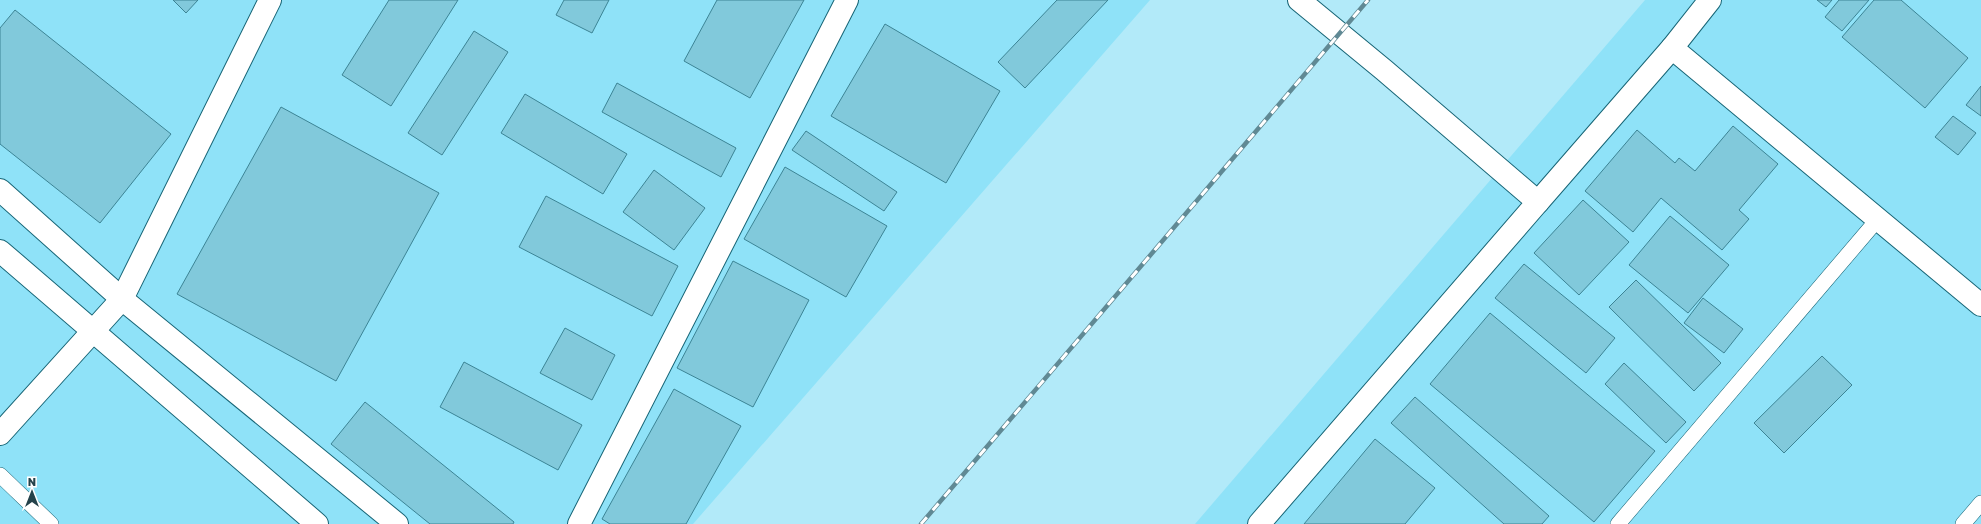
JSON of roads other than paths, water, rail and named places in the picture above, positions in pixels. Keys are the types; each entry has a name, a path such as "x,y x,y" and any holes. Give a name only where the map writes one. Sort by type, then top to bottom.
{"street":[{"path":"0,434 122,299 270,0"},
{"path":"579,524 847,0"},
{"path":"1299,0 1384,70 1538,202"},
{"path":"1259,524 1672,48 1710,0"},
{"path":"1672,48 1981,305"},
{"path":"0,190 122,299 397,524"},
{"path":"0,252 94,331 317,524"}],"lane":[{"path":"1618,524 1878,219"},
{"path":"0,475 51,524"},
{"path":"1963,524 1981,503"}],"railway":[{"path":"921,524 1368,0"}]}
